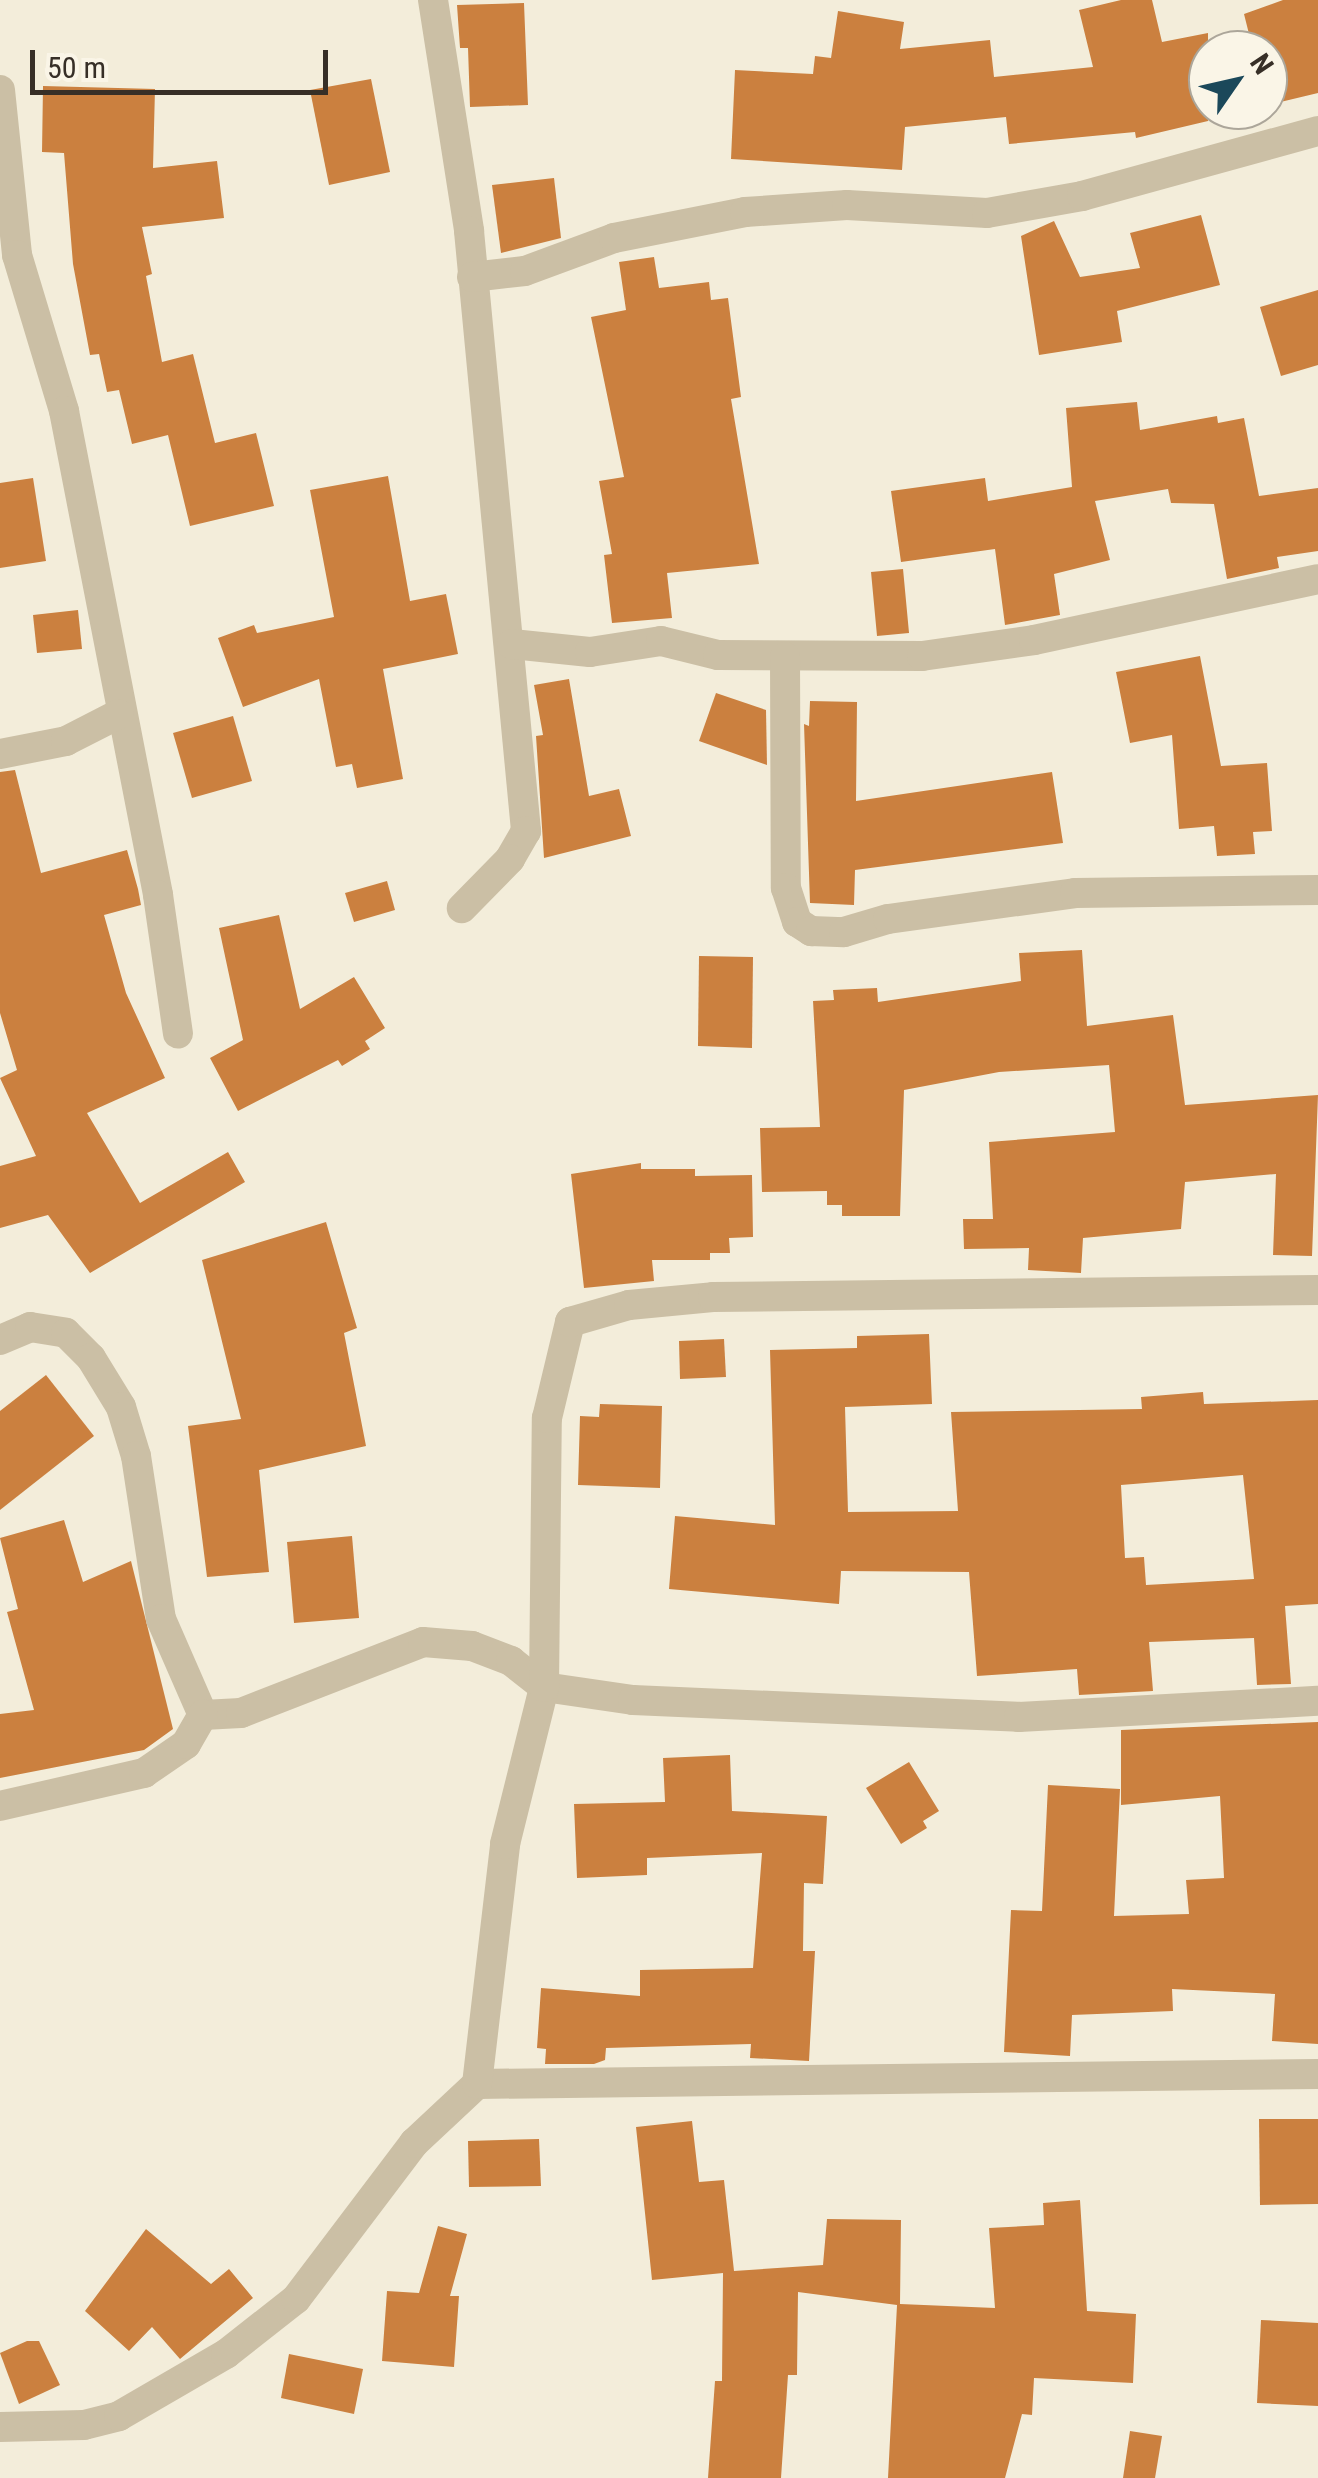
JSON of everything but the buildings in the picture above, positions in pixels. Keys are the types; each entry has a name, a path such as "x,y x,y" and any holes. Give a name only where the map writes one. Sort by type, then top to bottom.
{"street":[{"path":"432,0 472,277 512,644 526,831 510,858 462,908"},
{"path":"0,90 9,257 64,411 158,895 178,1034"},
{"path":"472,277 525,271 614,238 745,212 847,204 986,213 1082,196 1318,130"},
{"path":"512,644 590,652 661,642 718,655 922,656 1318,579"},
{"path":"784,657 790,773 782,842 786,888 797,922 811,931 844,932 888,919 1075,893 1318,890"},
{"path":"0,754 66,741 120,714"},
{"path":"0,2426 84,2425 120,2416 226,2354 296,2300 414,2144 477,2084 505,1844 544,1687 547,1418 570,1322 629,1304 713,1297 1318,1290"},
{"path":"0,1340 30,1327 66,1333 91,1358 120,1407 136,1456 162,1619 202,1716"},
{"path":"202,1716 241,1713 423,1642 485,1651 511,1660 544,1687 633,1700 1019,1717 1318,1701"},
{"path":"0,1806 155,1768 186,1744 202,1716"},
{"path":"477,2084 1318,2074"}]}
